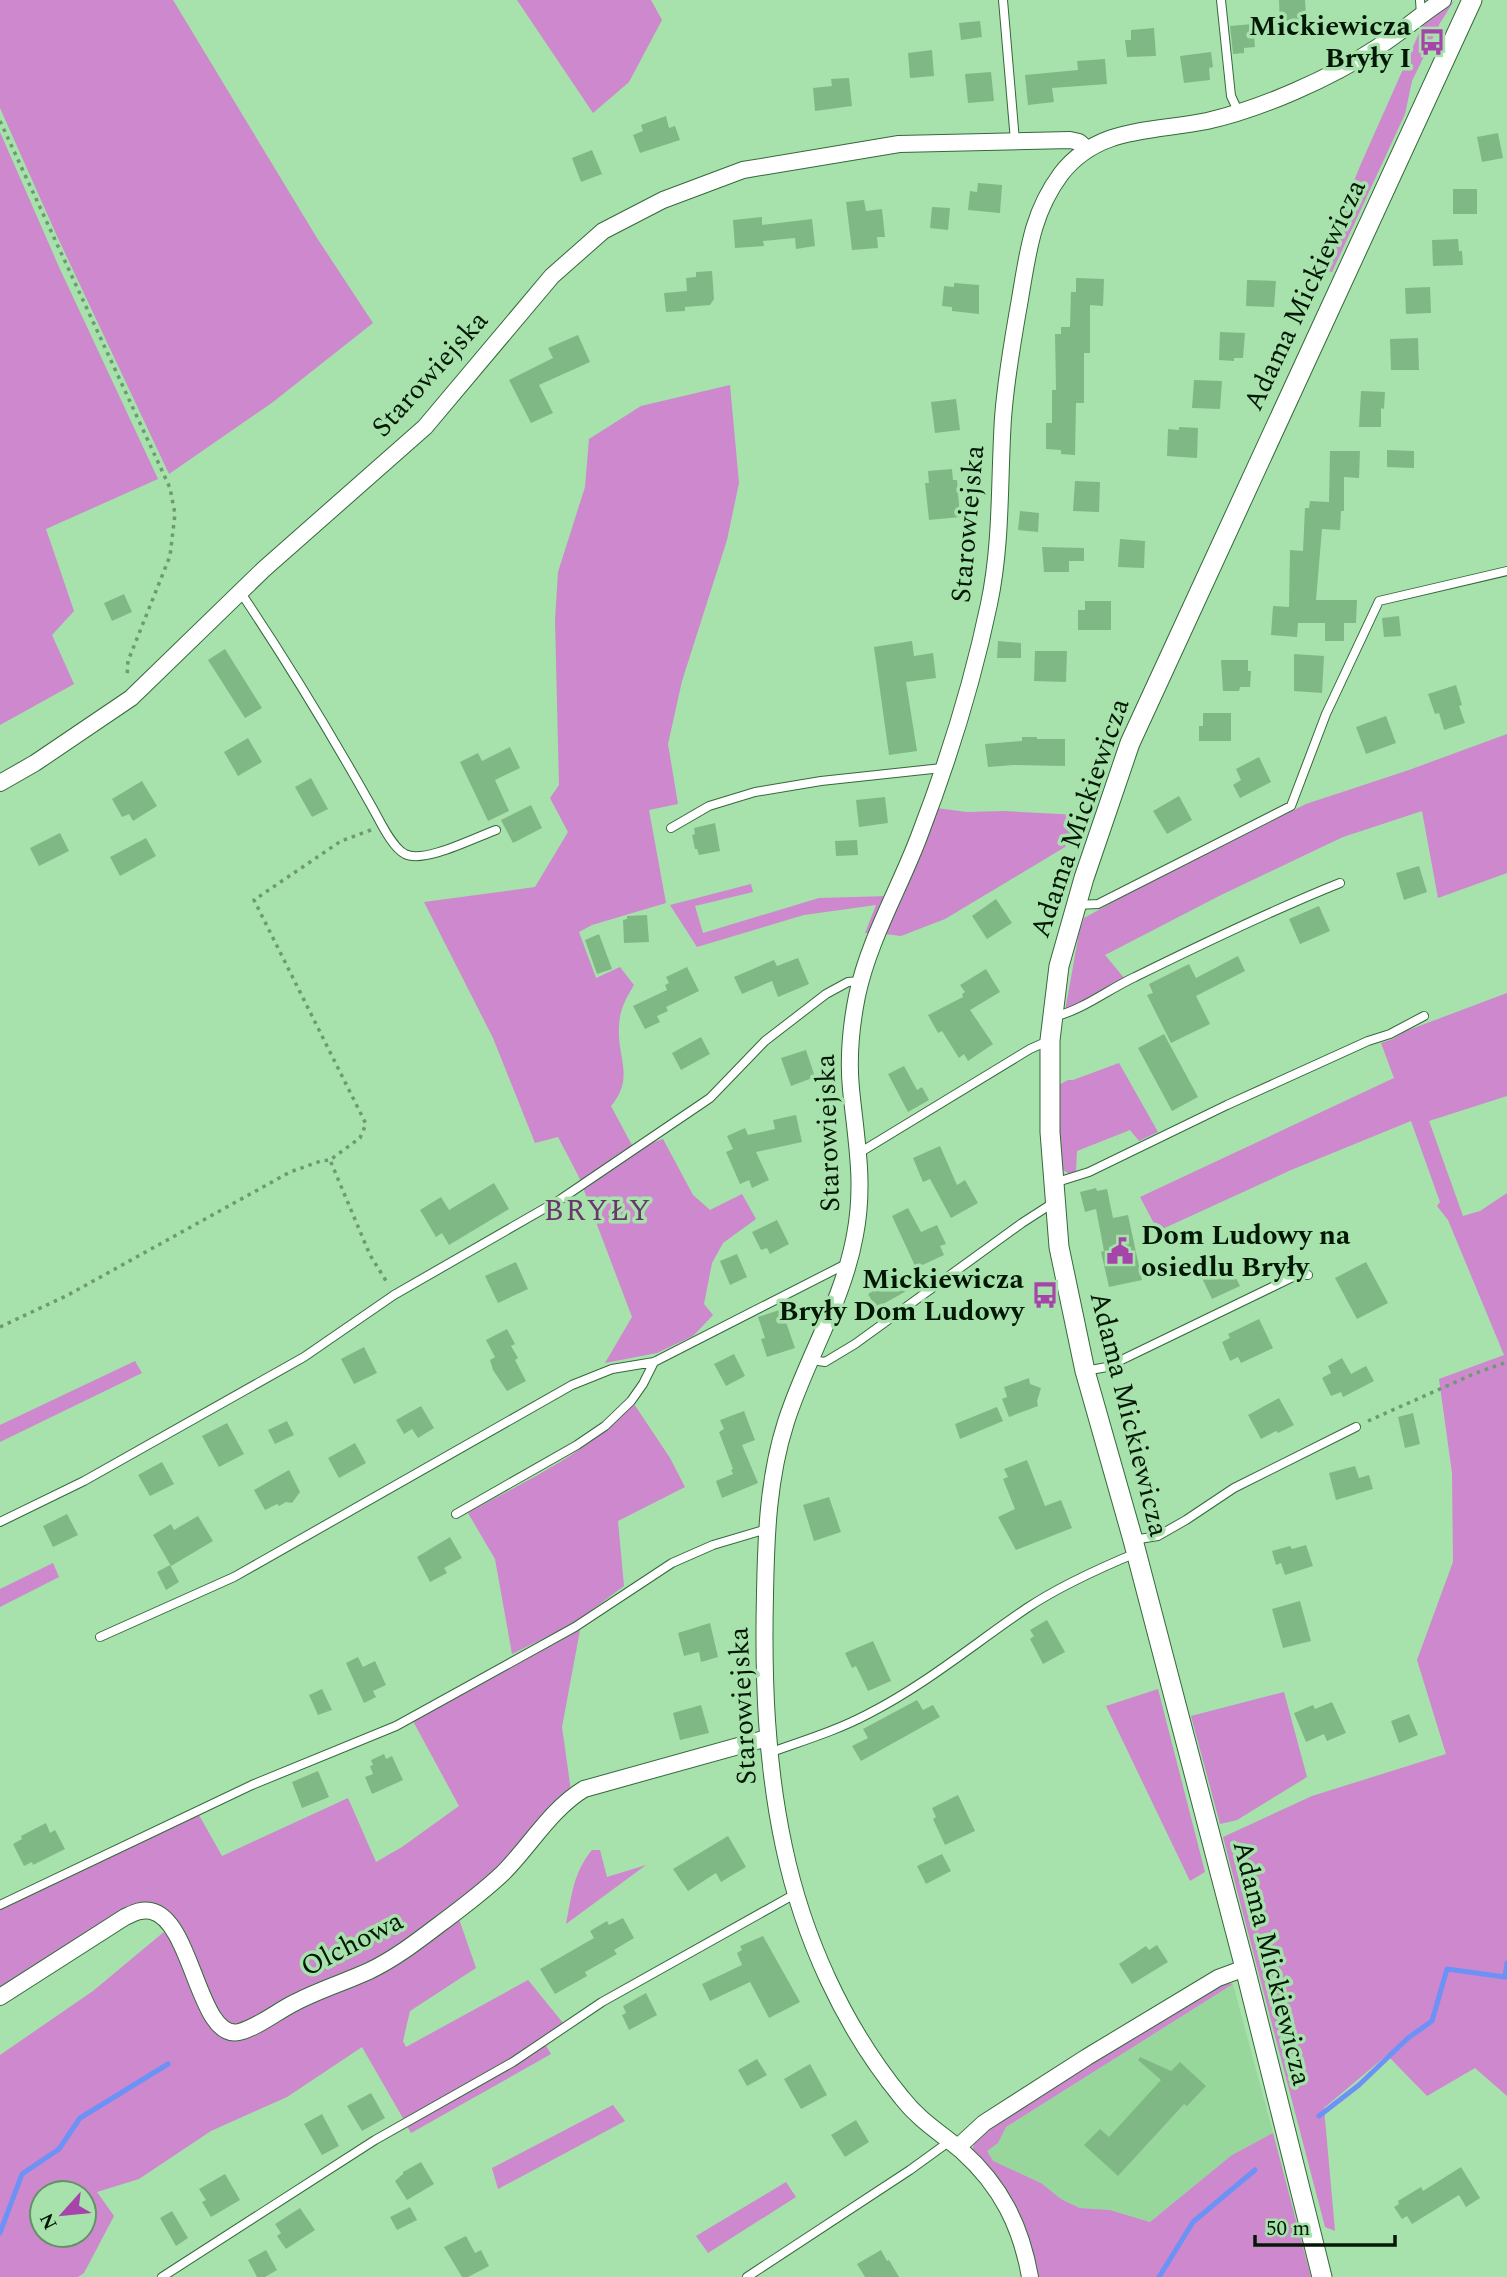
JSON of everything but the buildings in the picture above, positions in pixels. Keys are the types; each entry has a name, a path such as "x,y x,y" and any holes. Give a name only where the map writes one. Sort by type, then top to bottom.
{"street":[{"name":"Starowiejska","path":"1030,2277 1020,2232 1000,2192 954,2144 930,2127 906,2104 842,2008 794,1894 783,1845 768,1746 764,1643 766,1529 776,1456 787,1420 834,1309 855,1237 859,1202 859,1153 850,1085 850,1061 855,1004 881,926 920,836 971,681 995,571 1010,356 1033,227 1047,194 1068,166 1087,149 1108,138 1239,113 1370,53 1399,33 1421,7 1443,0"},
{"name":"Adama Mickiewicza","path":"1322,2277 1245,1968 1086,1371 1059,1247 1050,1132 1050,1040 1059,966 1076,905 1130,743 1472,0"},
{"name":"Starowiejska","path":"0,783 35,763 131,698 264,569 425,427 552,275 603,230 663,200 743,170 899,144 1077,141 1087,149"},
{"name":"Olchowa","path":"0,1997 125,1917 141,1910 151,1911 162,1915 174,1928 216,2022 224,2030 238,2033 297,2001 400,1955 493,1882 564,1804 584,1789 689,1758 768,1746"},
{"path":"954,2144 1087,2057 1218,1978 1245,1968"}],"lane":[{"path":"1003,0 1014,141"},
{"path":"1221,0 1231,96 1239,113"},
{"path":"1076,905 1098,904 1291,806 1326,715 1379,601 1507,571"},
{"path":"241,593 327,727 401,852 415,857 432,854 496,830"},
{"path":"671,828 709,806 755,792 821,780 942,768"},
{"path":"1053,1017 1072,1012 1149,970 1295,901 1340,883"},
{"path":"0,1522 84,1481 304,1357 394,1295 561,1199 710,1098 765,1041 840,985 861,981"},
{"path":"812,1360 829,1360 855,1344 1021,1223 1054,1193 1089,1172 1239,1099 1368,1041 1390,1034 1424,1016"},
{"path":"859,1153 1030,1049 1050,1040"},
{"path":"100,1637 234,1577 572,1385 612,1369 654,1362 848,1263"},
{"path":"1086,1371 1107,1367 1297,1275 1308,1275"},
{"path":"456,1514 605,1426 631,1401 654,1362"},
{"path":"768,1746 830,1731 868,1714 922,1682 1028,1608 1109,1565 1134,1546 1186,1520 1234,1488 1356,1427"},
{"path":"0,1905 252,1785 396,1726 575,1627 672,1563 713,1545 766,1529"},
{"path":"162,2277 375,2140 513,2062 601,2002 794,1894"},
{"path":"747,2277 954,2144"}],"path":[{"path":"0,121 170,488 175,514 174,540 128,661 127,681 131,698"},
{"path":"0,1326 68,1295 290,1172 330,1160 360,1138 366,1124 254,900 341,841 383,825"},
{"path":"330,1160 370,1255 394,1295"},
{"path":"1356,1427 1476,1373 1507,1362"}],"shaded area":[{"path":"0,0 173,0 317,238 373,323 273,402 169,474 0,108"},
{"path":"517,0 651,0 662,20 629,82 593,113"},
{"path":"1454,1 1440,23 1412,81 1405,114 1332,272 1319,270 1360,166 1424,22"},
{"path":"0,132 59,267 158,479 46,529 74,611 52,635 74,684 0,725"},
{"path":"730,385 739,483 727,540 682,681 668,744 678,804 649,810 666,903 592,925 579,932 596,978 620,967 634,985 620,1016 619,1038 624,1077 618,1096 611,1106 634,1149 663,1139 693,1195 710,1210 742,1194 756,1219 723,1243 712,1263 704,1304 713,1315 693,1336 657,1353 605,1363 632,1317 579,1177 558,1137 535,1143 493,1038 424,902 535,887 568,832 550,798 559,785 555,620 558,572 585,487 589,439 641,406"},
{"path":"1507,734 1507,873 1438,898 1422,811 1343,837 1221,895 1105,955 1125,979 1065,1011 1084,918 1149,882 1306,804"},
{"path":"936,808 967,812 1078,815 1065,847 945,919 901,936 885,934"},
{"path":"751,884 753,892 695,906 703,933 819,898 889,896 873,933 865,933 876,905 804,915 697,947 670,905"},
{"path":"1507,993 1507,1096 1429,1121 1463,1216 1480,1211 1507,1193 1507,2096 1475,2068 1427,2096 1387,2055 1324,2108 1335,2231 1325,2227 1223,1837 1312,1796 1446,1754 1417,1660 1453,1562 1452,1473 1439,1379 1504,1355 1448,1220 1437,1206 1440,1202 1411,1121 1291,1170 1158,1231 1140,1197 1394,1078 1381,1043"},
{"path":"1119,1063 1158,1132 1139,1141 1130,1130 1077,1151 1076,1171 1070,1174 1061,1169 1059,1085"},
{"path":"135,1361 142,1373 0,1442 0,1425"},
{"path":"634,1404 670,1458 685,1487 618,1521 624,1586 573,1624 512,1654 495,1559 468,1513 576,1452"},
{"path":"53,1563 59,1577 0,1607 0,1589"},
{"path":"580,1630 562,1727 571,1791 459,1919 476,1968 410,2011 403,2041 406,2047 528,1980 563,2023 511,2060 404,2120 362,2047 287,2097 211,2131 139,2179 98,2192 98,2179 28,2179 28,2249 97,2249 84,2273 78,2277 0,2277 0,2055 93,1991 177,1921 163,1908 150,1903 0,1991 0,1910 199,1815 222,1856 348,1798 376,1862 402,1847 459,1806 413,1721"},
{"path":"1158,1689 1205,1872 1190,1881 1106,1706"},
{"path":"1284,1692 1307,1777 1237,1820 1220,1824 1191,1716"},
{"path":"592,1850 600,1850 607,1877 646,1865 566,1924 577,1876"},
{"path":"1225,1982 1233,1984 1006,2127 998,2143 987,2151 993,2161 1041,2183 1061,2199 1080,2208 1110,2210 1150,2222 1232,2155 1273,2133 1311,2277 1035,2277 1023,2226 1007,2191 996,2177 970,2155 977,2137 1011,2112"},
{"path":"1233,1984 1273,2133 1232,2155 1150,2222 1110,2210 1081,2208 1061,2199 1041,2183 993,2161 987,2151 998,2143 1006,2127"},
{"path":"545,2044 551,2054 411,2133 407,2126"},
{"path":"613,2105 625,2121 498,2189 492,2168"},
{"path":"786,2182 796,2197 708,2253 696,2236"},
{"path":"98,2193 114,2216 98,2246"}],"waterway":[{"path":"1319,2116 1359,2085 1408,2038 1432,2021 1447,1969 1505,1977 1507,1963"},
{"path":"0,2233 22,2174 59,2149 80,2118 168,2064"},
{"path":"1159,2277 1193,2222 1255,2170"}],"place":[{"name":"Mickiewicza Bryły I","path":"1432,42"},
{"name":"Dom Ludowy na osiedlu Bryły","path":"1120,1251"},
{"name":"Mickiewicza Bryły Dom Ludowy","path":"1045,1295"}],"district":[{"name":"BRYŁY","path":"598,1211"}]}
